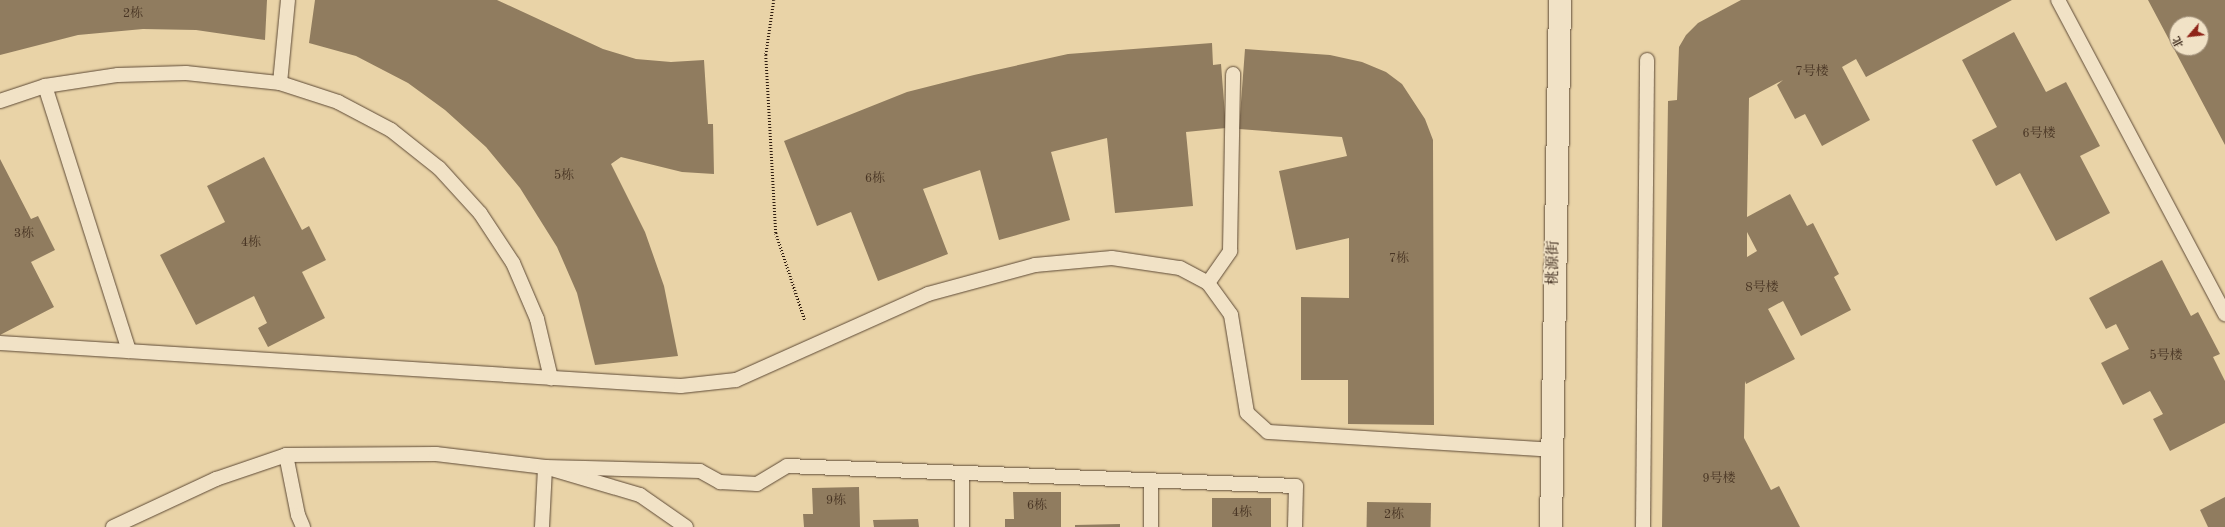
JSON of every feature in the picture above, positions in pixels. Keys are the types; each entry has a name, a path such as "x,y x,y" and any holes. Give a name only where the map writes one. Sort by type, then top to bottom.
{"main road":[{"name":"桃源街","path":"1551,527 1560,0"}],"lane":[{"path":"280,83 288,0"},
{"path":"2058,0 2225,314"},
{"path":"1643,527 1647,60"},
{"path":"0,101 45,86 118,75 186,73 280,83 338,102 391,130 439,168 480,213 513,263 537,319 551,378"},
{"path":"1208,283 1230,251 1233,74"},
{"path":"45,86 129,351"},
{"path":"0,343 681,386 728,380 813,345 928,294 1035,265 1112,258 1180,268 1208,283 1231,315 1247,413 1268,432 1552,450"},
{"path":"114,527 216,479 286,455 436,454 545,467 700,471 720,482 757,484 787,466 1296,486 1295,527"},
{"path":"286,455 298,515 304,527"},
{"path":"542,527 545,467"},
{"path":"545,467 640,495 686,527"},
{"path":"962,473 962,527"},
{"path":"1151,481 1151,527"}],"path":[{"path":"774,0 766,55 776,233 813,345"}],"building":[{"path":"0,0 267,0 265,40 196,30 143,29 78,35 0,55"},
{"path":"315,0 497,0 603,49 636,59 671,62 704,60 708,124 713,124 714,174 682,172 621,157 611,164 645,232 664,286 678,356 595,365 577,293 557,247 520,188 486,147 445,110 408,83 356,56 309,43"},
{"path":"1741,0 2012,0 1866,77 1856,59 1842,67 1870,120 1822,146 1805,114 1795,119 1777,85 1783,80 1749,98 1747,217 1790,194 1807,226 1813,223 1839,274 1834,277 1851,310 1801,336 1783,301 1768,309 1795,359 1746,384 1745,381 1744,438 1771,490 1779,486 1800,527 1662,527 1668,101 1677,100 1679,47 1686,35 1698,23","holes":["1747,232 1757,251 1747,257"]},
{"path":"2148,0 2225,0 2225,145 2178,56 2209,56 2209,16 2169,16 2169,40"},
{"path":"2014,32 2046,92 2066,82 2100,146 2080,156 2110,213 2056,241 2020,173 1996,186 1972,140 1997,127 1962,60"},
{"path":"1212,43 1213,65 1221,64 1226,128 1186,132 1193,206 1115,213 1107,138 1051,152 1070,220 999,240 980,170 923,189 948,254 878,281 851,212 817,226 784,141 907,92 974,75 1068,54"},
{"path":"1245,49 1330,55 1362,62 1386,72 1402,84 1425,119 1433,140 1434,425 1348,424 1348,380 1301,380 1301,297 1349,298 1349,238 1296,250 1279,171 1347,156 1342,137 1239,129"},
{"path":"264,157 302,230 309,226 326,260 302,272 325,318 268,347 258,328 267,323 254,296 196,325 160,255 225,222 207,186"},
{"path":"0,159 31,219 38,216 55,250 31,262 54,307 0,335"},
{"path":"2162,260 2191,316 2198,312 2220,354 2213,357 2225,381 2225,423 2170,451 2153,419 2163,414 2150,391 2123,405 2101,363 2129,349 2116,324 2106,329 2089,298"},
{"path":"859,487 860,527 804,527 803,514 813,514 812,488"},
{"path":"1013,492 1061,492 1061,527 1005,527 1005,519 1014,519"},
{"path":"2225,497 2225,527 2208,527 2200,510"},
{"path":"1212,498 1271,498 1271,527 1212,527"},
{"path":"1367,502 1431,503 1431,527 1367,527"},
{"path":"918,519 919,527 874,527 873,520"},
{"path":"1120,524 1120,527 1075,527 1075,525"}]}
